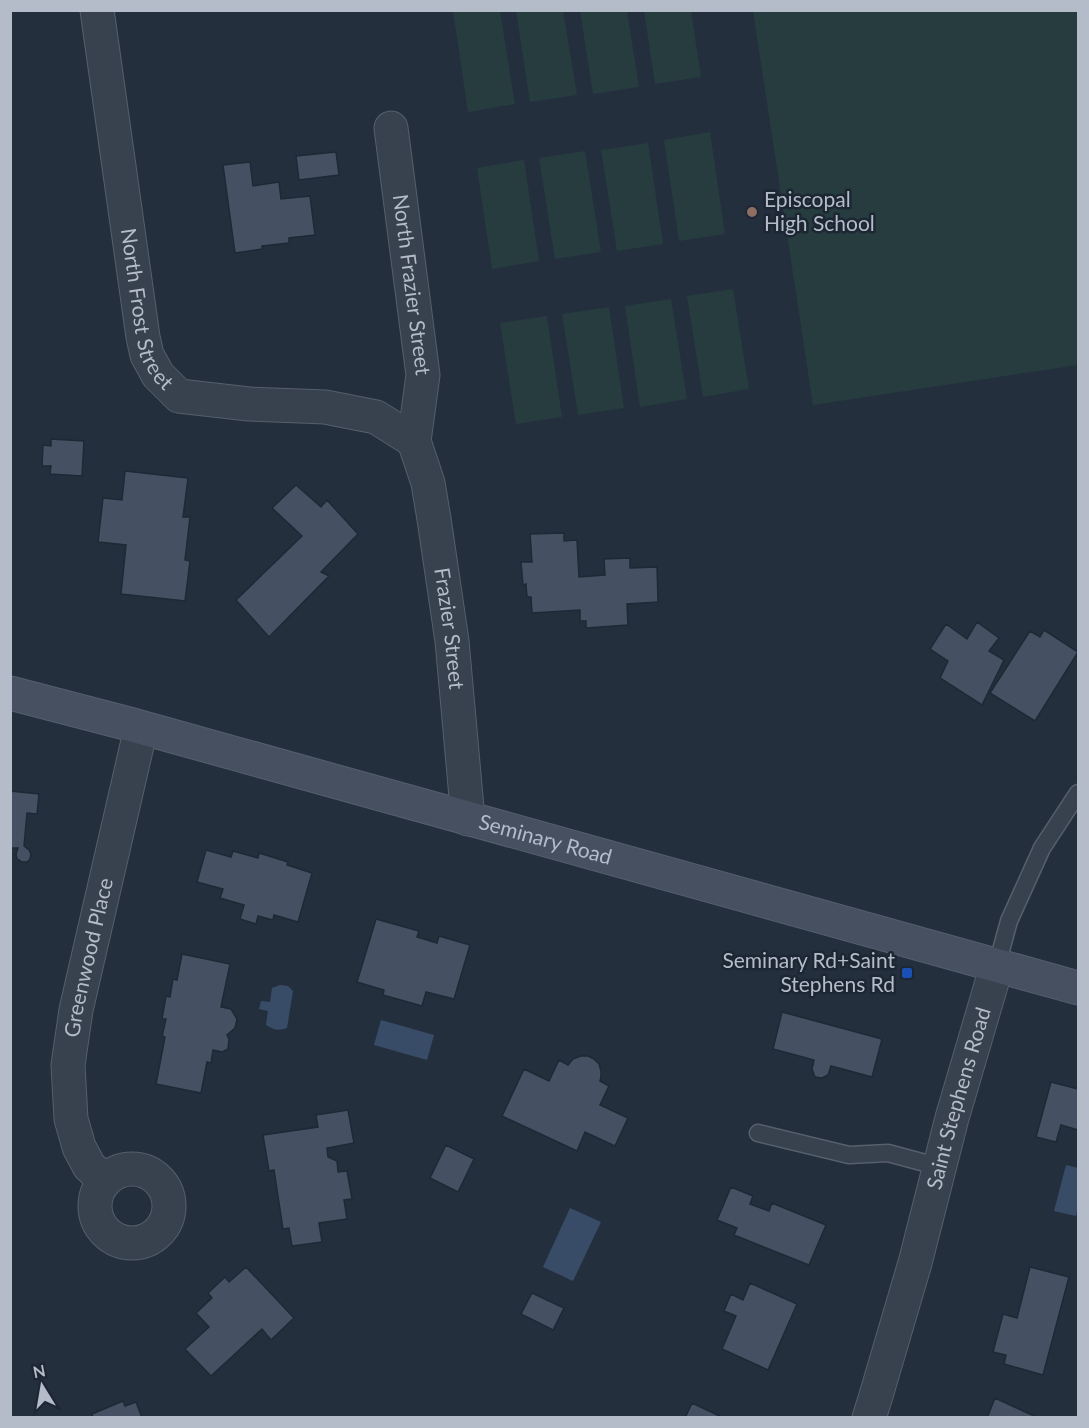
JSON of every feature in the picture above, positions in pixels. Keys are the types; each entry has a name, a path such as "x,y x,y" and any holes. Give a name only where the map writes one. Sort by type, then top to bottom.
{"main road":[{"name":"Seminary Road","path":"10,693 1078,988"}],"street":[{"name":"North Frost Street","path":"97,10 143,337 147,355 158,375 179,396 249,404 325,407 376,417 414,441"},
{"name":"North Frazier Street","path":"391,128 423,375 414,441"},
{"name":"Frazier Street","path":"414,441 428,483 435,519 452,641 468,819"},
{"name":"Greenwood Place","path":"105,1181 89,1166 79,1147 71,1119 68,1065 76,1010 141,728"},
{"name":"Saint Stephens Road","path":"869,1418 915,1263 952,1118 997,965"}],"lane":[{"name":"Saint Stephens Road","path":"997,965 1009,921 1042,848 1078,793"},
{"path":"758,1132 849,1155 888,1154 940,1167"}],"green space":[{"path":"453,11 500,11 515,104 468,112"},
{"path":"516,11 563,11 577,95 530,102"},
{"path":"580,11 627,11 639,87 593,94"},
{"path":"644,11 691,11 701,77 655,84"},
{"path":"753,11 1078,11 1078,365 813,405"},
{"path":"710,132 725,234 679,241 664,140"},
{"path":"648,143 663,244 617,251 601,150"},
{"path":"585,151 601,252 555,259 539,158"},
{"path":"524,160 539,261 492,269 477,168"},
{"path":"733,289 749,389 703,397 687,296"},
{"path":"671,299 687,399 640,407 625,306"},
{"path":"609,307 624,408 578,415 562,314"},
{"path":"547,316 562,417 516,424 500,323"}],"water":[{"path":"280,985 288,986 293,991 287,1028 279,1030 266,1025 268,1011 259,1009 261,1001 270,1002 272,988"},
{"path":"381,1020 434,1035 427,1060 374,1045"},
{"path":"1066,1165 1078,1168 1076,1216 1054,1211"},
{"path":"570,1208 601,1222 573,1281 543,1267"}],"building":[{"path":"336,152 339,175 299,180 296,156"},
{"path":"250,162 253,186 279,182 281,199 310,196 315,235 289,238 289,243 262,246 262,249 235,253 223,165"},
{"path":"51,439 84,441 82,476 50,474 51,466 42,466 43,445 51,446"},
{"path":"125,471 188,478 183,517 190,517 185,560 190,561 185,601 121,594 126,545 98,542 103,498 122,500"},
{"path":"296,485 321,507 327,500 358,534 321,572 329,576 269,637 236,600 302,536 272,508"},
{"path":"564,533 564,541 577,540 579,577 605,575 604,559 630,558 630,568 657,567 658,602 627,604 628,625 586,628 586,621 580,621 580,610 532,613 531,597 527,597 526,584 523,585 521,562 532,562 530,534"},
{"path":"977,622 999,638 989,651 1004,660 982,705 940,678 948,661 930,649 946,624 967,639"},
{"path":"1044,630 1078,652 1035,721 990,693 1030,631 1040,637"},
{"path":"10,791 39,794 37,814 27,813 24,846 31,854 27,862 17,859 18,848 10,848"},
{"path":"206,850 231,857 233,851 258,858 259,853 288,862 287,865 312,873 298,922 274,915 273,920 258,916 256,924 240,919 244,905 220,898 223,889 197,882"},
{"path":"376,919 419,931 417,937 437,943 439,936 470,945 454,999 426,992 422,1006 383,995 384,990 357,982"},
{"path":"182,954 230,964 221,1007 231,1009 237,1019 235,1028 227,1035 228,1049 222,1052 213,1050 211,1063 207,1062 201,1093 156,1084 165,1037 162,1036 166,1019 162,1019 166,996 170,997 173,979 177,980"},
{"path":"782,1012 882,1039 872,1077 831,1066 828,1075 822,1078 815,1077 812,1069 814,1060 773,1049"},
{"path":"588,1056 599,1064 600,1081 609,1086 600,1105 628,1118 615,1146 585,1132 577,1151 502,1116 524,1069 549,1081 559,1060 568,1065 573,1059"},
{"path":"1051,1082 1078,1089 1078,1130 1061,1125 1056,1142 1036,1137"},
{"path":"348,1110 354,1143 327,1148 328,1157 337,1161 338,1172 347,1171 352,1199 344,1200 347,1219 319,1223 322,1242 292,1246 289,1228 283,1229 274,1170 269,1171 263,1135 318,1127 316,1115"},
{"path":"446,1145 474,1159 458,1192 430,1178"},
{"path":"731,1187 753,1196 750,1204 769,1211 772,1203 826,1225 809,1265 734,1235 737,1228 717,1220"},
{"path":"246,1267 294,1318 271,1340 262,1329 211,1376 185,1349 209,1327 196,1313 212,1298 208,1293 225,1277 229,1282"},
{"path":"1030,1267 1069,1277 1043,1375 1004,1364 1006,1355 993,1352 1003,1314 1017,1318"},
{"path":"750,1283 797,1304 768,1370 722,1349 736,1316 724,1311 731,1294 743,1300"},
{"path":"532,1293 564,1308 553,1330 521,1314"},
{"path":"995,1398 1034,1416 1033,1418 987,1418"},
{"path":"123,1401 125,1406 136,1402 142,1418 93,1418 92,1414"},
{"path":"692,1403 724,1418 685,1418"}],"place":[{"name":"Episcopal High School","path":"752,212"},
{"name":"Seminary Rd+Saint Stephens Rd","path":"907,973"}]}
